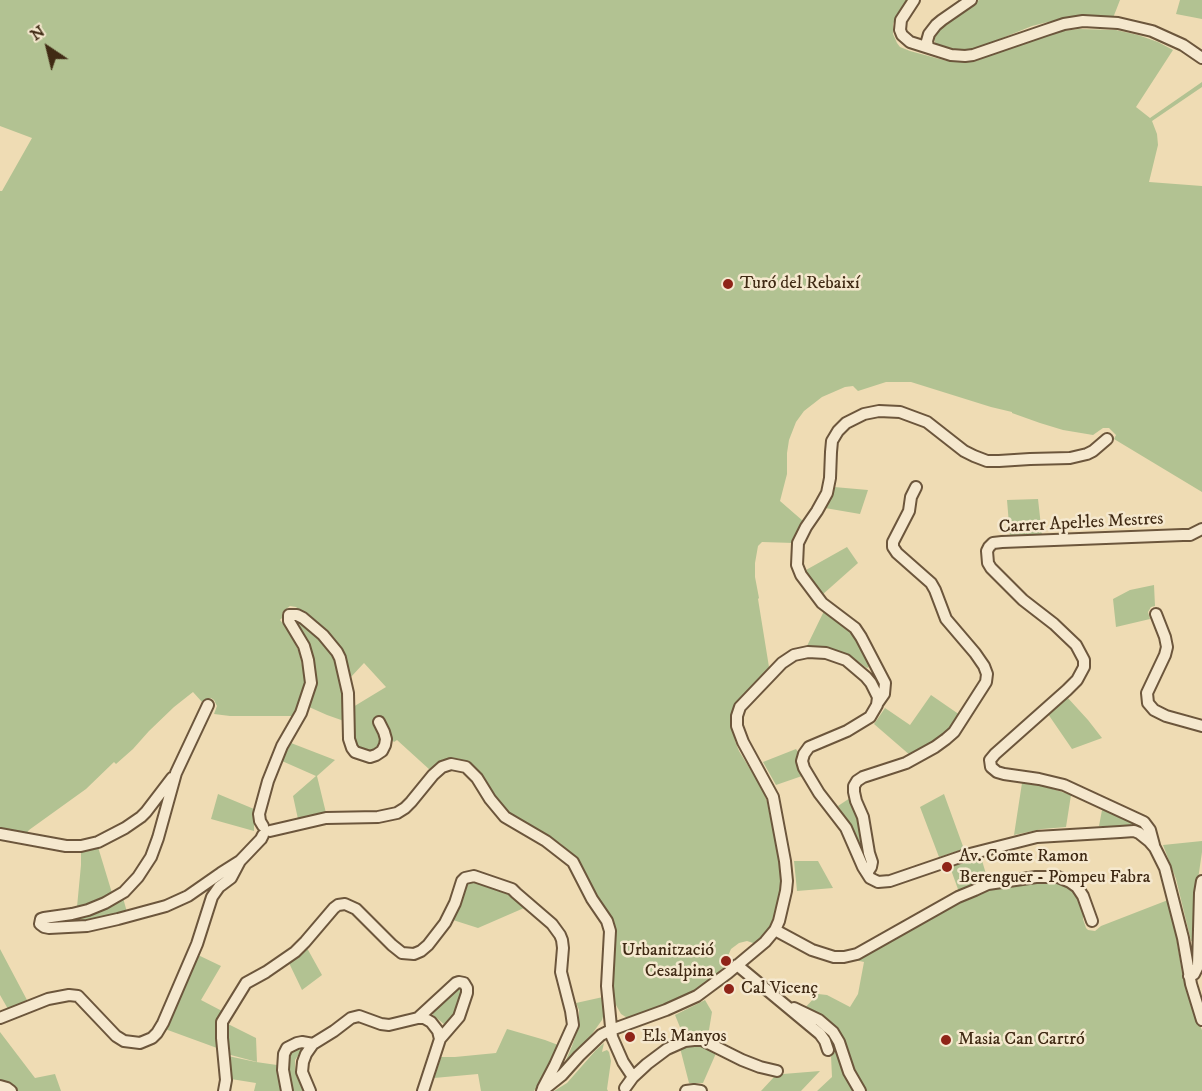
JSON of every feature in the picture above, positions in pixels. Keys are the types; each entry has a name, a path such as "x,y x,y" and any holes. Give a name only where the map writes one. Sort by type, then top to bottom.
{"street":[{"path":"914,0 901,20 902,35 910,42 951,55 964,56 992,49 1064,24 1083,21 1127,24 1152,31 1183,45 1202,58"},
{"path":"928,47 929,34 936,25 971,0"},
{"path":"1107,439 1093,451 1070,458 987,461 964,451 927,422 900,411 864,414 846,423 838,431 832,441 827,493 798,543 797,565 801,575 822,603 855,628 861,636 881,672 885,683 884,694 873,713 864,721 809,747 802,761 819,793 846,828 870,878 878,882 890,881 966,855 1048,835 1134,831 1144,836 1155,848 1165,868 1183,938 1189,976 1202,1020"},
{"path":"867,873 872,862 864,817 856,801 854,786 863,777 906,763 946,739 954,732 986,682 987,674 984,666 945,619 931,583 893,548 893,542 909,512 911,497 916,487"},
{"name":"Carrer Apel·les Mestres","path":"1155,848 1150,830 1144,822 1064,786 1040,779 1004,774 991,767 990,760 994,754 1077,680 1084,667 1084,660 1076,645 1023,600 991,568 987,551 993,543 1002,542 1183,536 1202,529"},
{"path":"1156,614 1167,646 1147,693 1148,703 1154,710 1166,716 1202,726"},
{"path":"265,831 259,814 268,781 282,746 301,713 311,683 306,653 289,621 289,615 297,615 312,626 327,640 340,658 348,693 349,740 356,752 370,756 382,751 386,739 379,722"},
{"path":"542,1091 562,1075 601,1035 691,999 737,966 775,930 786,891 785,861 773,797 739,734 737,721 740,707 782,663 794,655 808,652 833,655 854,666 871,683 878,696 877,705"},
{"path":"208,705 176,773 159,838 142,871 128,888 116,897 96,907 41,919 40,924 49,928 87,926 166,906 188,896 240,861 261,839 265,831"},
{"path":"265,831 326,818 378,817 397,813 411,802 442,767 452,764 466,767 477,778 490,800 505,817 558,850 578,868 588,892 609,926 607,986 612,1037 617,1052 633,1077"},
{"path":"0,834 66,846 81,846 98,842 125,828 146,813 176,773"},
{"path":"0,1018 48,999 69,995 78,996 116,1036 124,1041 140,1043 152,1038 163,1023 197,944 212,897 219,887 235,873 240,861"},
{"path":"224,1091 226,1080 222,1022 246,983 295,952 333,908 345,904 351,906 397,950 414,954 421,951 436,936 450,914 462,881 474,876 512,890 552,924 562,940 561,972 573,1025 542,1091"},
{"path":"775,930 812,950 834,957 844,957 857,954 944,905 988,884 1036,877 1058,877 1077,887 1083,896 1092,921"},
{"path":"1189,976 1194,974 1198,966 1202,881"},
{"path":"737,966 820,1034 828,1050"},
{"path":"418,1018 456,983 464,983 467,993 459,1017 440,1039 423,1091"},
{"path":"786,1005 819,1020 833,1032 839,1042 849,1072 860,1091"},
{"path":"310,1091 302,1072 306,1054 313,1044 354,1016 389,1025 424,1018 432,1022 440,1039"},
{"path":"625,1088 647,1064 667,1049 685,1041 702,1040 742,1060 777,1071"},
{"path":"287,1091 283,1070 284,1054 288,1048 297,1043 313,1044"},
{"path":"0,1086 10,1091"},
{"path":"686,1091 701,1091"}],"green space":[{"path":"0,0 907,0 893,24 893,34 897,43 900,47 910,51 947,61 976,61 1025,41 1055,32 1079,29 1116,30 1158,42 1173,50 1136,107 1150,118 1202,82 1202,87 1152,121 1158,145 1149,182 1202,186 1202,492 1114,439 1116,435 1109,428 1103,428 1093,435 1063,430 1012,412 911,382 886,382 858,391 853,386 845,387 822,397 804,411 796,422 789,440 787,474 780,501 803,521 794,543 762,542 758,546 755,563 755,577 769,667 734,707 731,717 739,751 764,792 767,802 781,868 782,887 778,906 773,922 759,945 747,941 731,949 727,970 684,998 629,1019 621,1014 612,998 615,929 612,919 594,893 578,860 560,843 508,812 498,803 478,772 470,764 460,759 450,758 441,760 430,770 397,740 394,742 389,737 380,717 375,718 373,722 380,735 379,746 369,752 358,748 353,737 353,707 386,687 364,663 350,678 327,633 296,607 290,606 286,609 280,620 291,633 299,652 305,679 295,716 214,714 217,706 214,700 211,698 202,702 193,692 174,707 116,764 114,762 86,789 26,834 0,830 0,191 32,138 0,126"},
{"path":"979,0 1120,0 1113,18 1077,17 1048,22 967,51 936,45 934,39 939,30"},
{"path":"1180,0 1202,0 1202,19 1176,14"},
{"path":"834,487 868,490 860,514 825,508"},
{"path":"1038,499 1042,535 1010,536 1007,500"},
{"path":"847,547 858,563 822,595 809,579 806,570"},
{"path":"1154,585 1155,606 1151,607 1148,612 1150,619 1116,627 1113,599 1130,590"},
{"path":"824,611 852,633 869,667 867,668 836,650 807,646"},
{"path":"300,623 317,635 332,653 343,693 344,721 309,707 316,680 308,646 299,627"},
{"path":"931,695 960,715 940,738 911,756 874,724 885,708 910,725"},
{"path":"1067,697 1102,738 1072,749 1048,714"},
{"path":"291,743 335,760 317,776 326,813 298,819 293,796 316,776 282,761"},
{"path":"796,749 797,763 802,776 776,785 763,762"},
{"path":"1022,783 1047,787 1071,795 1066,827 1014,835"},
{"path":"218,794 254,809 254,831 211,819"},
{"path":"944,794 964,849 939,857 920,807"},
{"path":"850,798 858,817 868,862 838,806"},
{"path":"1102,810 1135,821 1146,831 1128,826 1099,826"},
{"path":"1202,841 1196,893 1194,941 1191,941 1176,879 1163,845"},
{"path":"98,847 112,893 77,907 81,851"},
{"path":"981,857 988,881 959,892 950,867"},
{"path":"794,861 818,861 833,888 797,891"},
{"path":"1049,881 1068,885 1076,894 1083,909 1083,919 1088,930 1095,931 1101,926 1168,900 1182,973 1202,1030 1202,1091 817,1091 832,1077 830,1034 800,1013 818,994 827,995 850,1007 858,994 864,962 855,960 940,910 1000,884"},
{"path":"473,882 510,895 524,908 478,928 453,920 465,889"},
{"path":"123,898 127,912 91,921 49,923 114,904"},
{"path":"307,948 322,975 302,990 289,963"},
{"path":"0,949 27,1000 8,1009 0,995"},
{"path":"198,955 221,966 201,1000 222,1011 216,1029 217,1048 165,1029"},
{"path":"458,988 461,993 455,1012 449,1024 445,1025 433,1013"},
{"path":"603,997 602,1020 563,1067 577,1032 579,1010 576,1003"},
{"path":"705,1000 712,1012 709,1030 705,1037 684,1037 675,1015"},
{"path":"226,1023 256,1038 257,1062 227,1054"},
{"path":"507,1029 558,1045 534,1091 481,1091 478,1074 434,1078 441,1057 496,1053"},
{"path":"0,1032 35,1078 55,1074 61,1091 17,1091 14,1087 0,1082"},
{"path":"604,1043 602,1052 607,1050 609,1052 611,1061 608,1091 554,1091 567,1083"},
{"path":"696,1045 717,1051 703,1083 689,1083 680,1048"},
{"path":"301,1048 295,1065 296,1075 303,1091 292,1091 288,1059 293,1050"},
{"path":"228,1056 277,1065 282,1091 254,1091 256,1083 231,1079"},
{"path":"820,1071 801,1091 761,1091 774,1077 783,1074"}],"place":[{"name":"Turó del Rebaixí","path":"728,284"},
{"name":"Av. Comte Ramon Berenguer - Pompeu Fabra","path":"947,867"},
{"name":"Urbanització Cesalpina","path":"726,961"},
{"name":"Cal Vicenç","path":"729,989"},
{"name":"Els Manyos","path":"630,1037"},
{"name":"Masia Can Cartró","path":"946,1040"}]}
